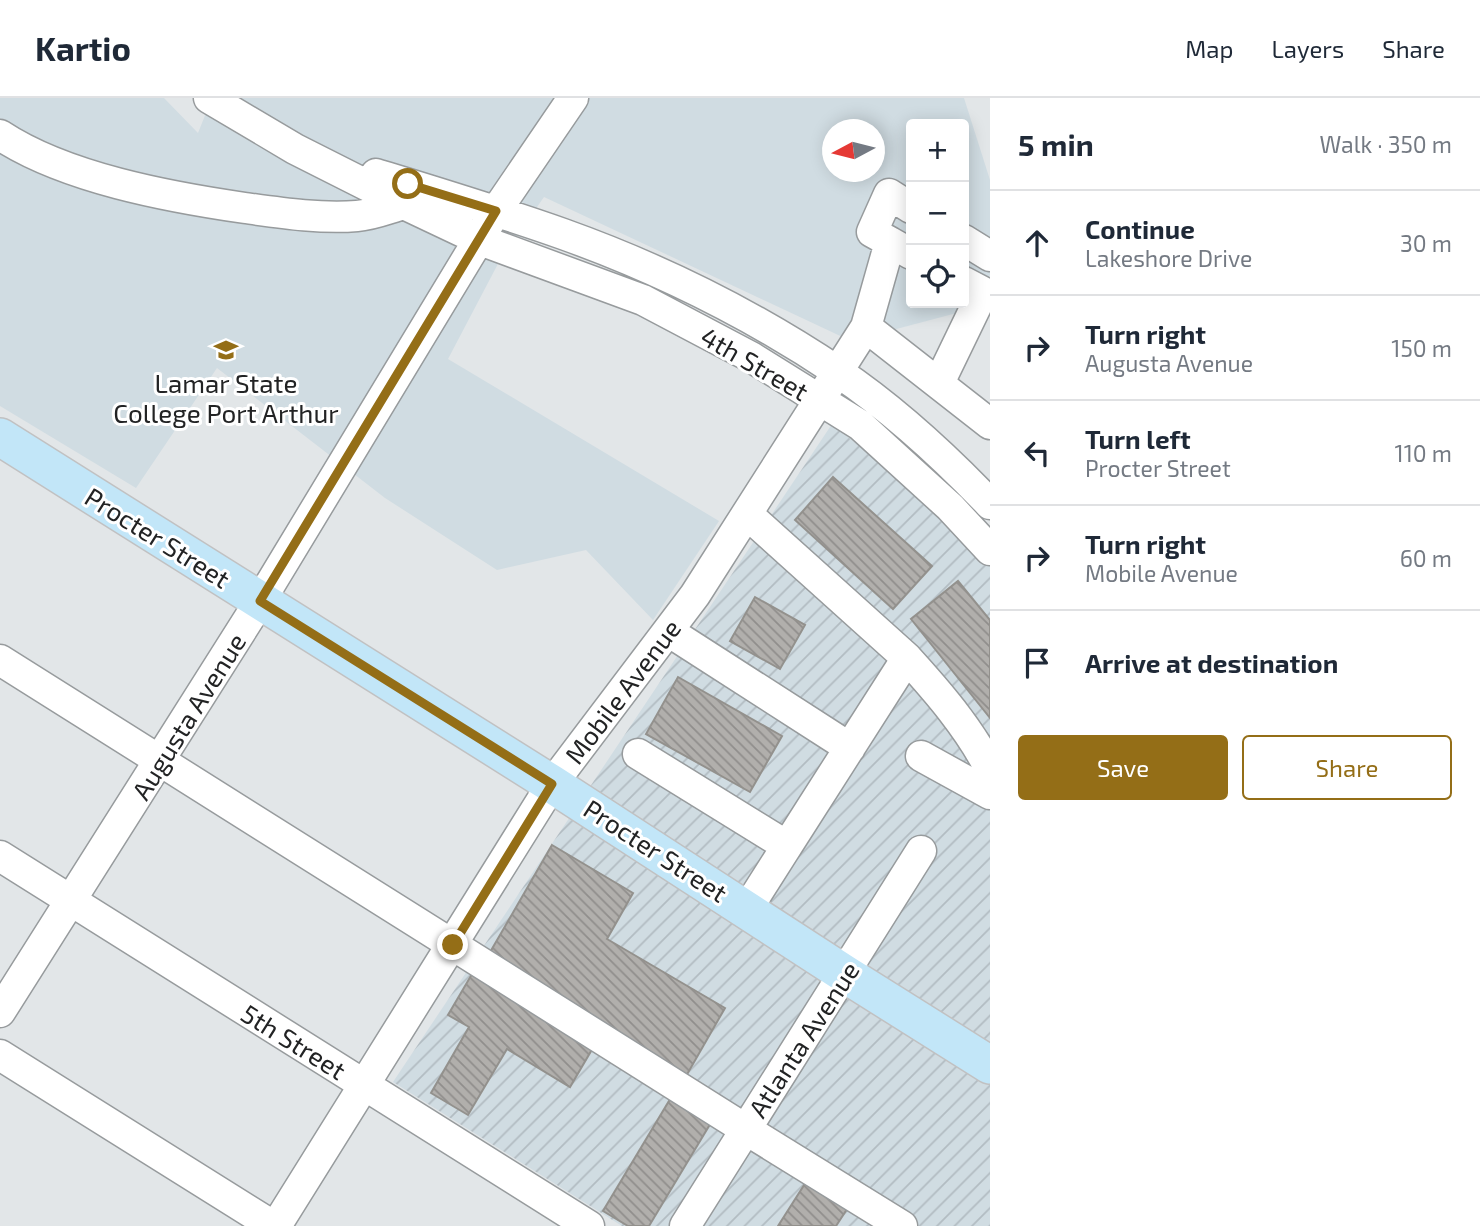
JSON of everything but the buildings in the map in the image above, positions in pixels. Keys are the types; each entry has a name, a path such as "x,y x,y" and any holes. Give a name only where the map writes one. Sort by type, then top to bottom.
{"main road":[{"name":"Procter Street","path":"0,437 552,784 990,1065"}],"street":[{"path":"209,98 295,149"},
{"name":"Augusta Avenue","path":"0,1012 260,601 496,211 573,98"},
{"path":"0,135 20,149 94,176 178,198 282,213 359,216 404,204"},
{"name":"4th Street","path":"295,149 480,240 643,300 751,357 860,425 950,507 990,550"},
{"name":"4th Street","path":"295,149 566,235 674,280 757,323 838,372 899,418 990,504"},
{"path":"901,248 873,232 889,194 906,205"},
{"path":"969,243 990,256"},
{"name":"Mobile Avenue","path":"275,1226 552,784 695,595 838,372 866,327 901,248"},
{"path":"939,383 979,283"},
{"path":"866,327 990,424"},
{"path":"747,514 907,658 978,744 990,769"},
{"path":"668,632 850,748"},
{"path":"747,909 907,658"},
{"path":"0,660 902,1226"},
{"path":"638,754 787,846"},
{"path":"921,756 990,794"},
{"name":"Atlanta Avenue","path":"685,1226 921,850"},
{"name":"5th Street","path":"0,856 589,1226"},
{"path":"0,1055 275,1226"}],"shaded area":[{"name":"Lamar State College Port Arthur","path":"0,98 164,98 198,133 212,98 964,98 990,180 990,275 972,309 851,341 544,197 500,260 448,359 719,521 653,620 586,550 497,570 385,498 217,368 136,488 0,406"},
{"path":"832,424 990,552 990,1226 622,1226 393,1082"}],"place":[{"name":"Lamar State College Port Arthur","path":"226,350"}],"route":[{"path":"408,184 496,211 260,601 552,784 453,945"}]}
